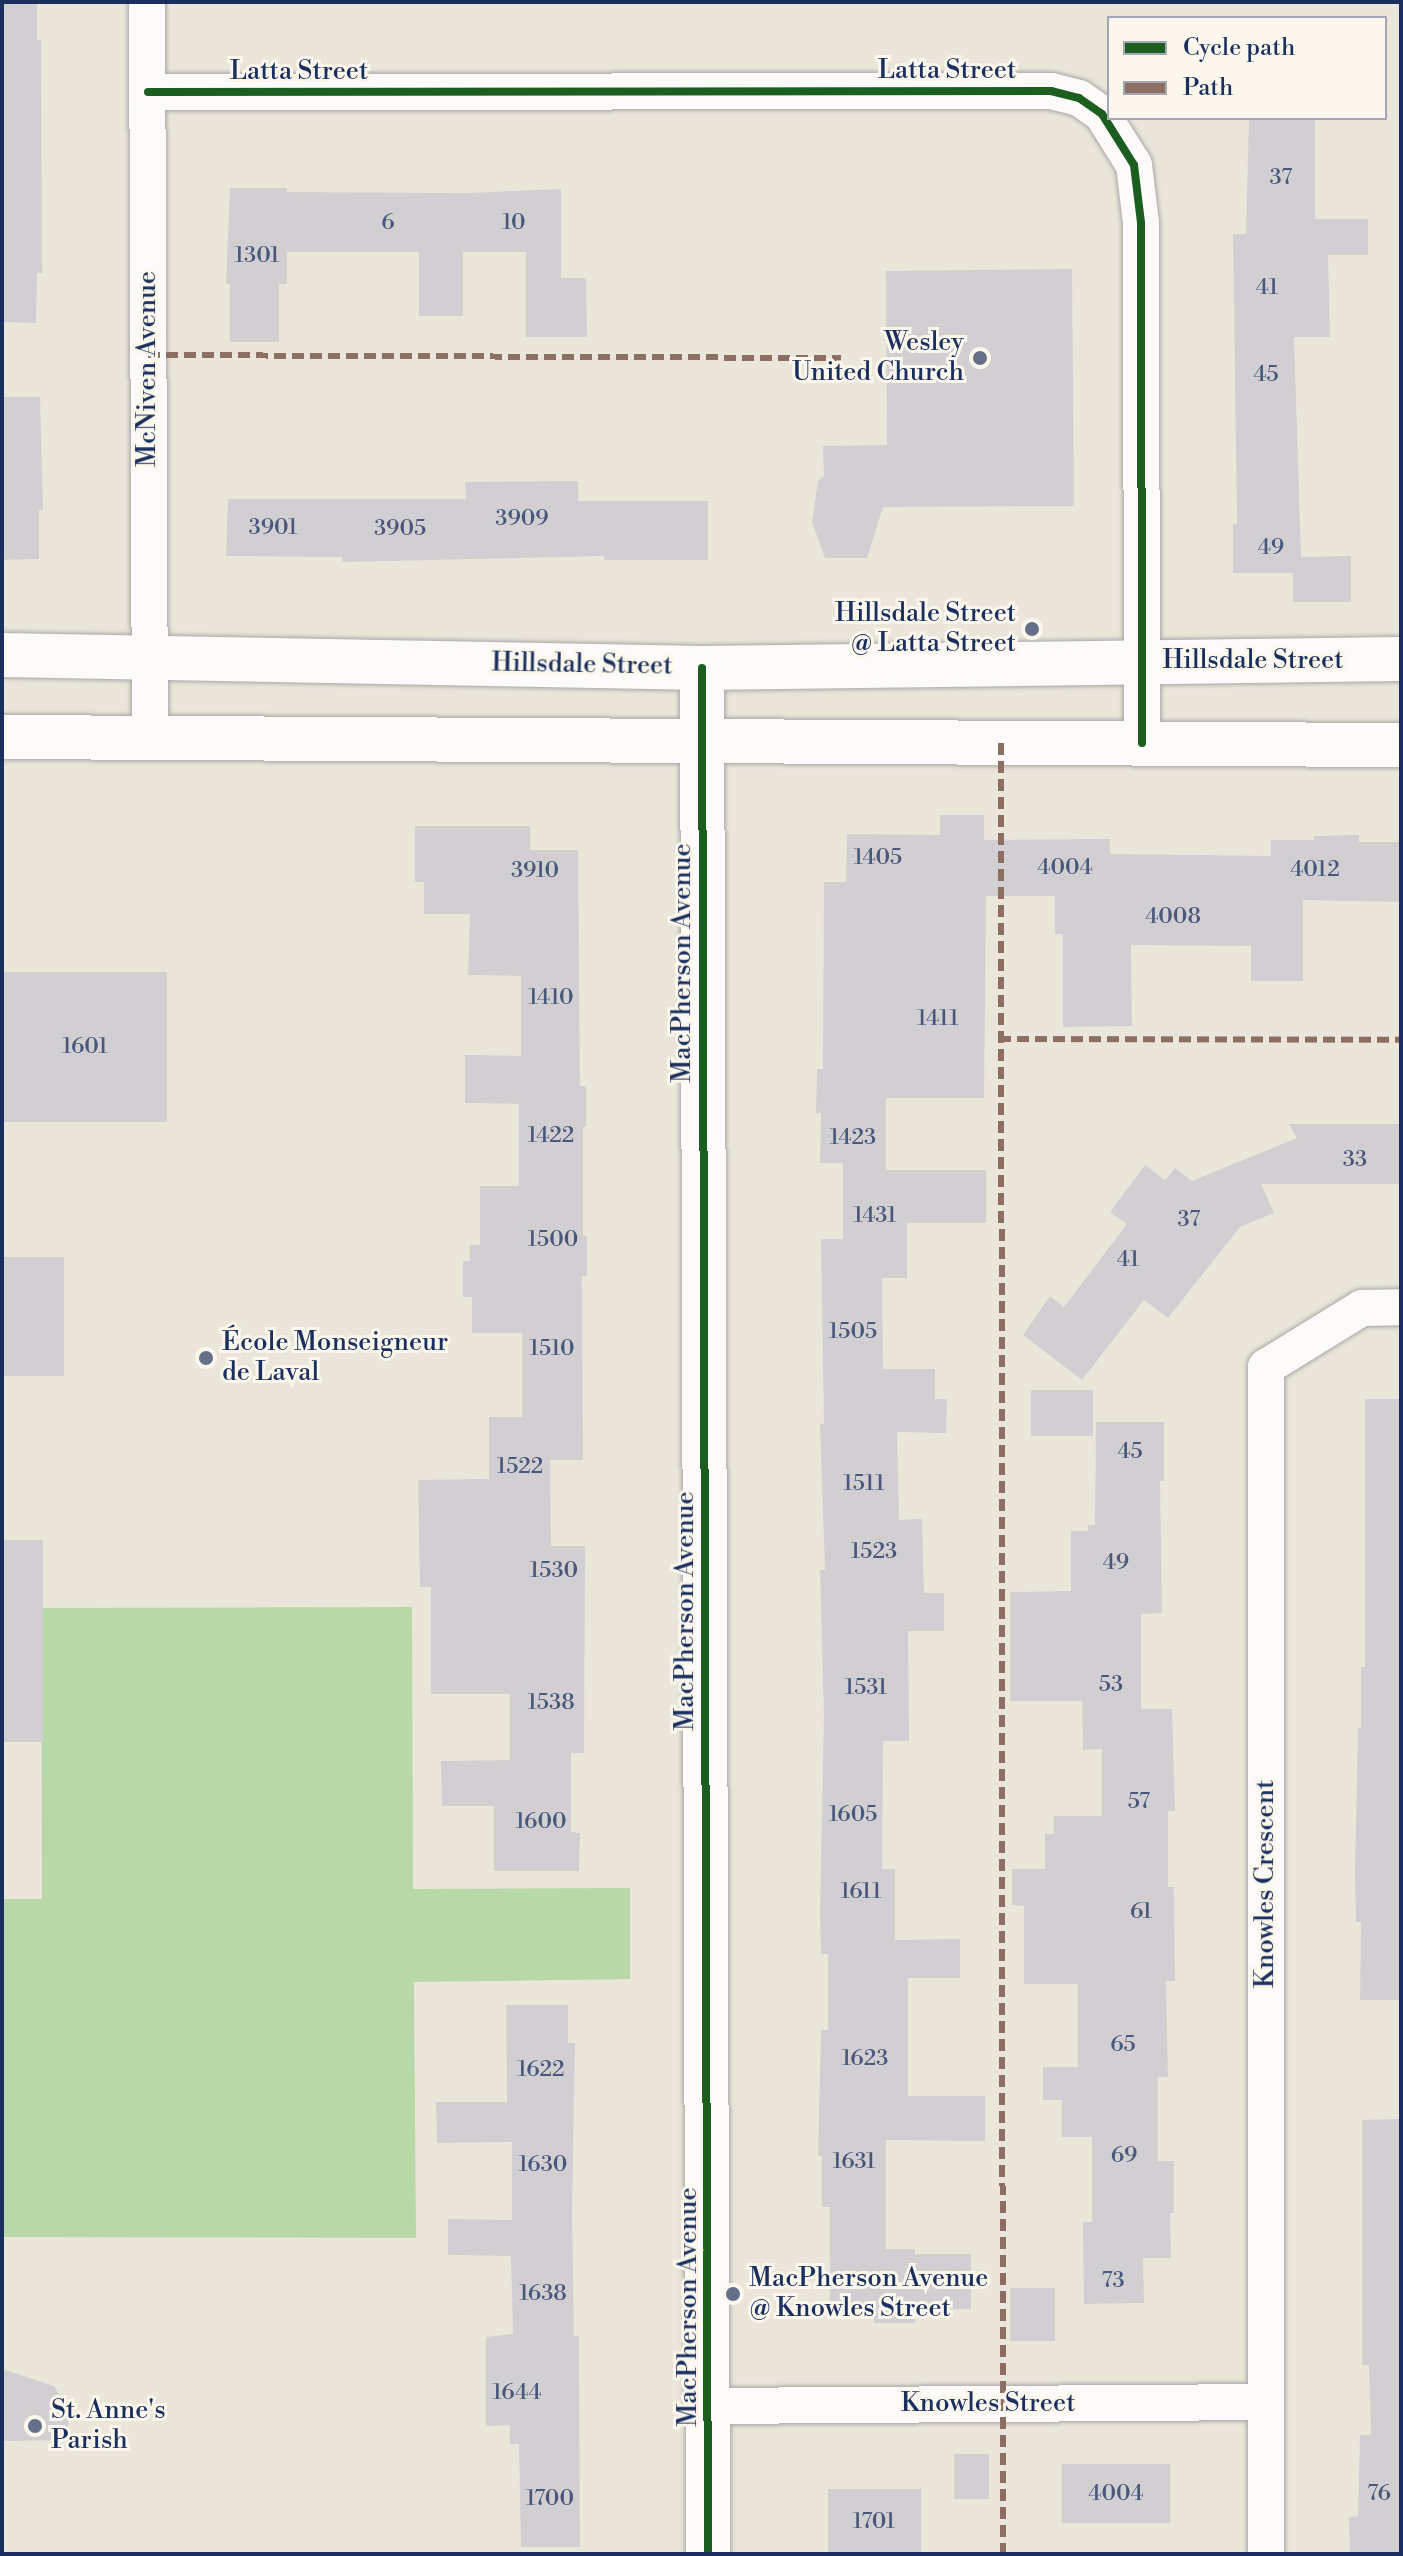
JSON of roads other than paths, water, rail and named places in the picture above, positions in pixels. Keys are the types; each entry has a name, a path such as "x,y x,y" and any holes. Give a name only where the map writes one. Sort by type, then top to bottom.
{"street":[{"name":"McNiven Avenue","path":"147,2 150,736"},
{"name":"Latta Street","path":"148,92 1051,91 1079,98 1102,114 1134,165 1141,223 1142,743"},
{"name":"Hillsdale Street","path":"2,655 702,668 1401,659"},
{"name":"MacPherson Avenue","path":"702,668 710,2406 708,2554"},
{"path":"2,737 1401,745"},
{"name":"Knowles Crescent","path":"1266,2554 1266,1367 1362,1308 1401,1307"},
{"name":"Knowles Street","path":"710,2406 1266,2402"}],"place":[{"name":"Wesley United Church","path":"980,358"},
{"name":"Hillsdale Street @ Latta Street","path":"1032,629"},
{"name":"École Monseigneur de Laval","path":"206,1358"},
{"name":"MacPherson Avenue @ Knowles Street","path":"733,2294"},
{"name":"St. Anne's Parish","path":"35,2426"}]}
